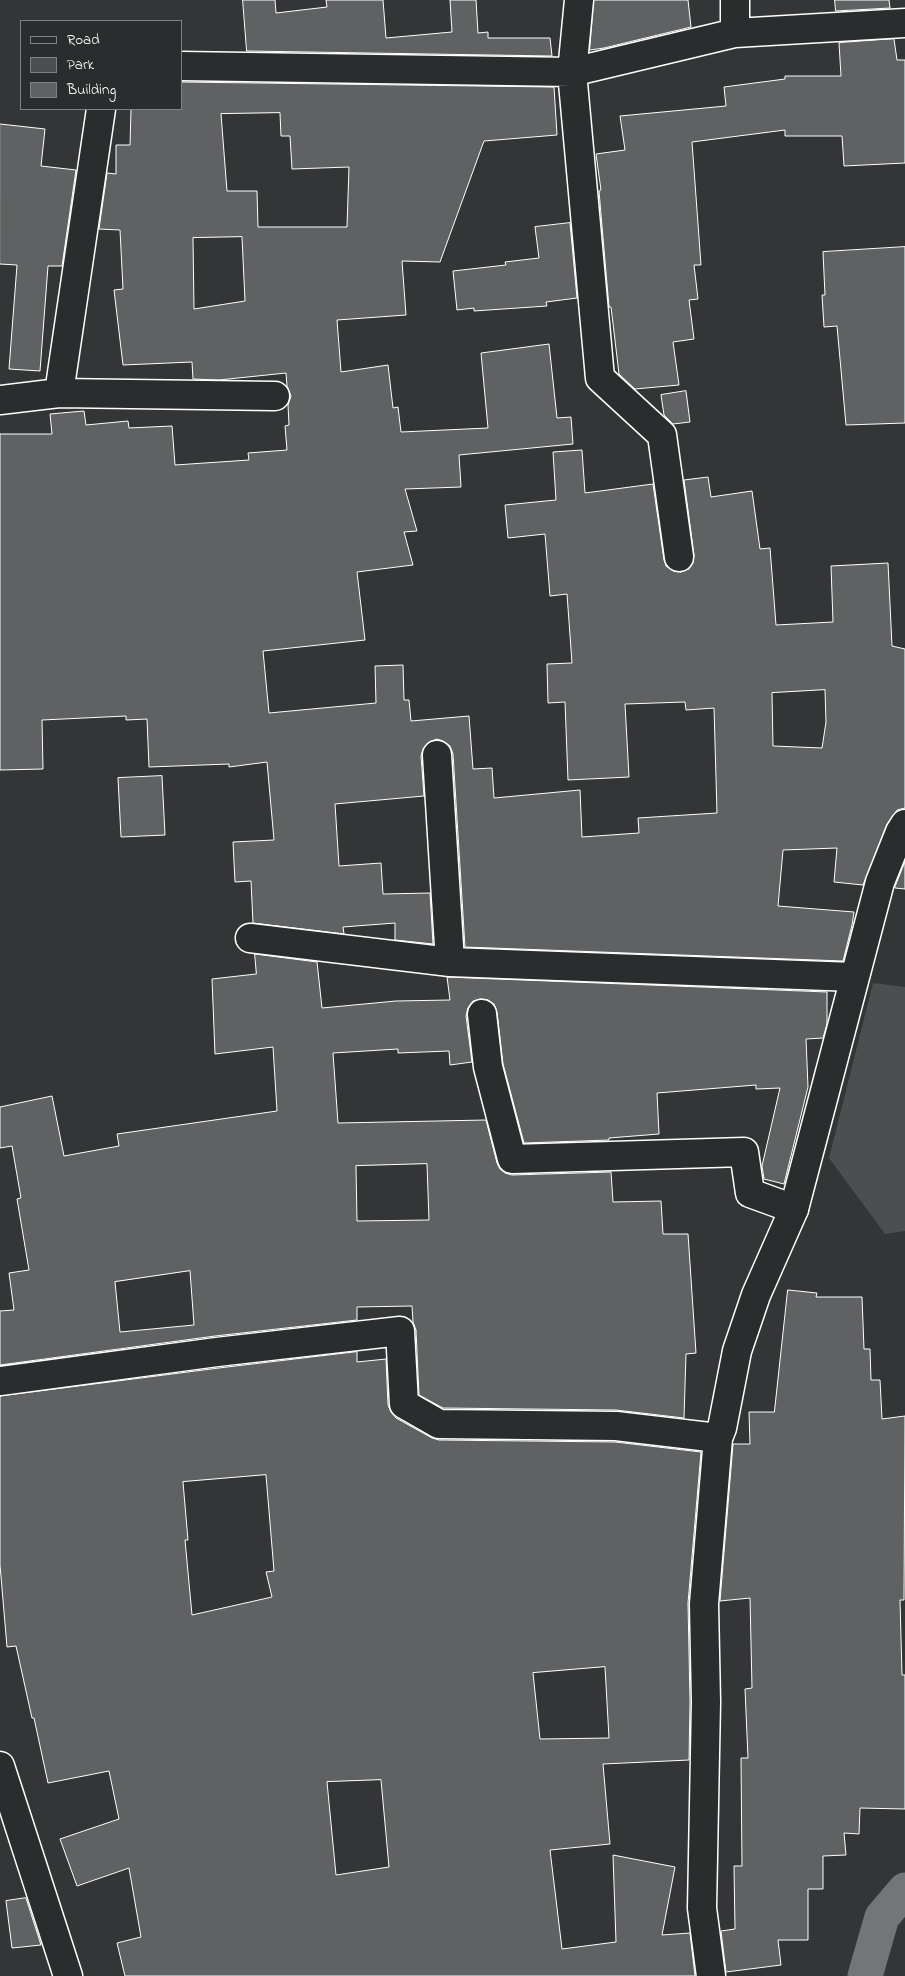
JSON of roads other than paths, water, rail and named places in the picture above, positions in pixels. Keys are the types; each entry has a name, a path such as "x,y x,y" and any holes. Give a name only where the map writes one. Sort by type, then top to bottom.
{"street":[{"path":"579,0 572,72 600,378 662,435 679,557"},
{"path":"735,0 735,33"},
{"path":"182,66 572,72 735,33 905,22"},
{"path":"59,392 101,110"},
{"path":"0,400 59,392 275,396"},
{"path":"437,755 450,962"},
{"path":"711,1976 702,1908 706,1702 704,1604 718,1438 722,1428 738,1350 756,1295 794,1209 880,882 905,824"},
{"path":"250,938 450,962 854,977"},
{"path":"482,1014 488,1067 512,1158 744,1152 750,1193 794,1209"},
{"path":"0,1381 276,1344 400,1331 404,1404 439,1424 616,1426 718,1438"},
{"path":"0,1766 68,1976"}],"waterway":[{"path":"865,1976 882,1917 905,1890"}]}
